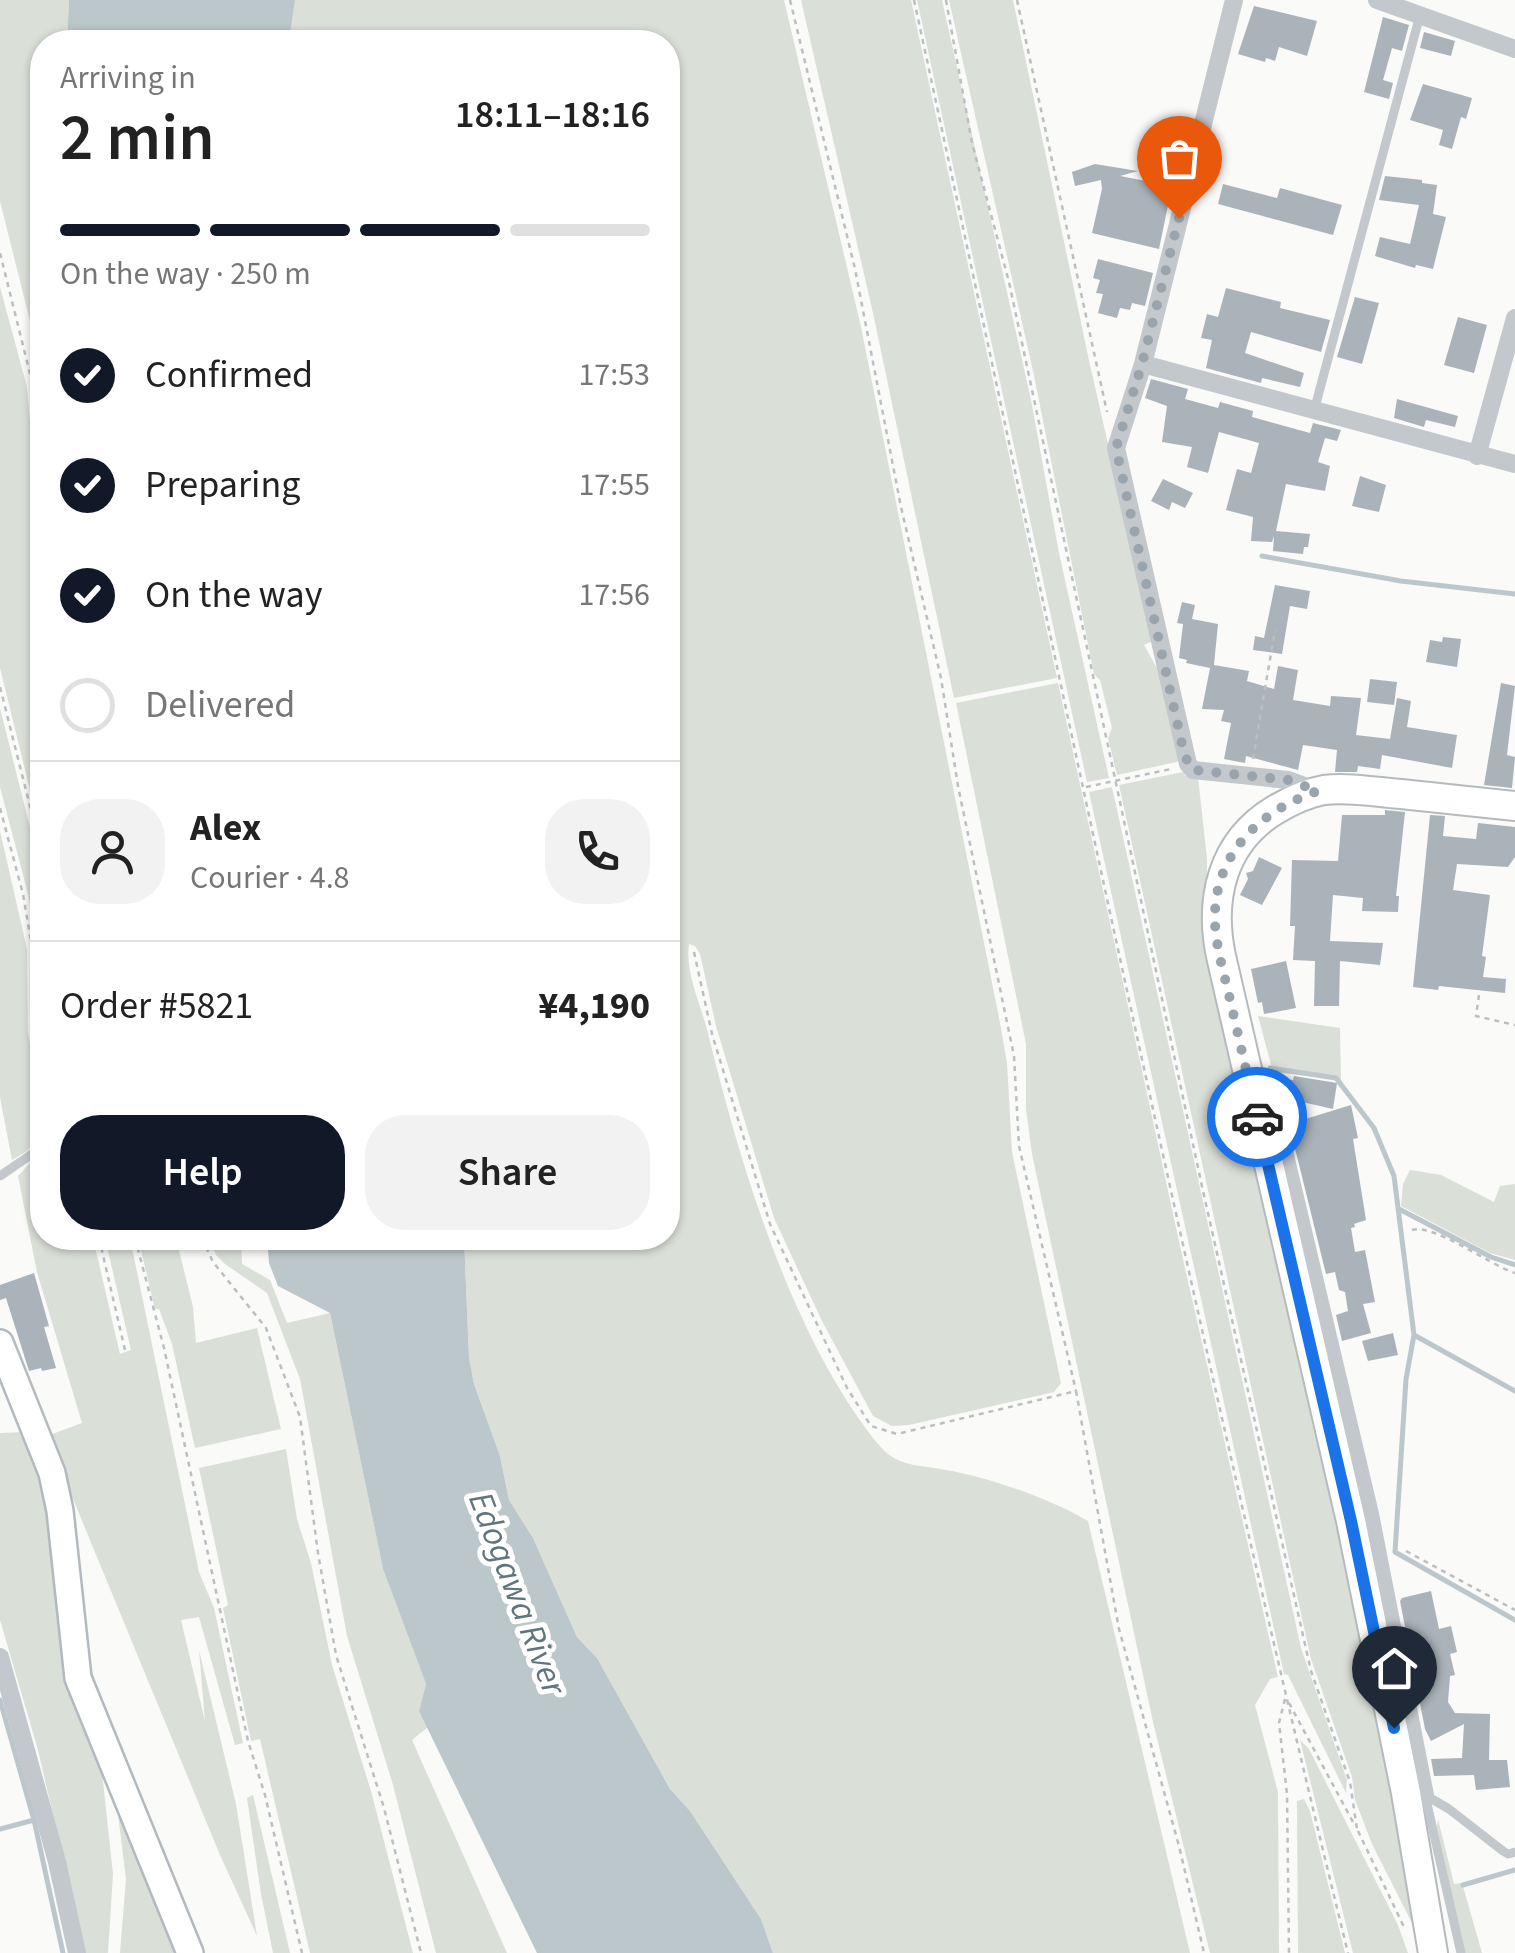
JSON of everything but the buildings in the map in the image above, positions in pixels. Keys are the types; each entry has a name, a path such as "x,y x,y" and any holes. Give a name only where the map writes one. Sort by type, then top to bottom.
{"main road":[{"path":"1432,1953 1381,1663 1216,935 1218,889 1236,846 1256,823 1284,804 1318,791 1356,790 1515,806"},
{"path":"0,1342 52,1473 60,1511 78,1678 190,1953"}],"street":[{"path":"1234,0 1142,364 1116,448 1188,764 1193,770 1288,780 1318,791"},
{"path":"1376,0 1515,49"},
{"path":"1477,456 1515,318"},
{"path":"1142,364 1515,464"},
{"path":"1254,1103 1270,1112 1285,1153 1370,1514 1425,1795"},
{"path":"0,1657 52,1844 77,1953"}],"lane":[{"path":"1314,411 1420,14"},
{"path":"0,1176 30,1155"},
{"path":"1425,1795 1450,1809 1502,1851 1515,1852"},
{"path":"1425,1795 1460,1953"}],"path":[{"path":"790,0 855,269 900,507 941,678 958,786 1014,1056 1018,1146 1076,1391 1118,1629 1179,1846 1204,1953"},
{"path":"914,0 1286,1698 1348,1953"},
{"path":"946,0 972,143 1009,282 1114,781 1311,1670 1350,1782 1356,1829"},
{"path":"1018,0 1116,448"},
{"path":"0,254 30,372"},
{"path":"1250,776 1275,630"},
{"path":"0,687 30,806"},
{"path":"1085,788 1172,769"},
{"path":"0,808 30,935"},
{"path":"694,952 712,1034 770,1224 847,1388 872,1426 897,1434 1076,1391"},
{"path":"1478,996 1476,1016 1515,1024"},
{"path":"1412,1230 1427,1229 1515,1273"},
{"path":"102,1250 124,1350"},
{"path":"138,1250 164,1348 248,1741 265,1795 302,1953"},
{"path":"207,1250 212,1262 266,1328 300,1417 336,1655 384,1808 421,1953"},
{"path":"1406,1550 1515,1610"},
{"path":"1286,1698 1305,1728 1406,1929"},
{"path":"1286,1698 1279,1723 1288,1794 1289,1953"}],"shaded area":[{"path":"0,0 69,0 68,30 30,30 30,321 0,201"},
{"path":"295,0 784,0 861,327 1000,1023 1007,1063 1012,1152 1061,1383 1054,1392 909,1425 892,1426 873,1416 822,1321 774,1218 716,1026 700,954 689,944 691,978 767,1233 808,1331 859,1419 884,1451 900,1461 1000,1484 1088,1521 1190,1953 773,1953 761,1919 690,1811 670,1789 597,1658 577,1637 533,1538 509,1500 500,1456 474,1384 469,1358 464,1250 680,1250 680,30 291,30"},
{"path":"801,0 911,0 1057,678 954,698 873,313"},
{"path":"917,0 942,0 1031,400 1059,553 1109,778 1087,782"},
{"path":"949,0 1013,0 1153,641 1144,645 1162,677 1181,761 1117,775 1108,738 1112,728 1100,680 1094,674 1033,371"},
{"path":"0,287 27,387 30,421 30,790 0,668"},
{"path":"1058,683 1278,1677 1270,1679 1255,1705 1278,1792 1279,1953 1210,1953 1153,1722 1032,1154 1026,1109 1026,1044 956,703"},
{"path":"0,708 30,827 30,905 28,894 0,787"},
{"path":"1183,772 1185,776 1198,777 1207,890 1369,1646 1418,1944 1413,1925 1372,1844 1355,1800 1352,1777 1311,1659 1119,785"},
{"path":"1112,787 1301,1648 1347,1780 1346,1793 1288,1675 1284,1674 1089,792"},
{"path":"0,831 27,949 30,1147 12,1160 0,1097"},
{"path":"1258,1016 1340,1028 1341,1080 1273,1072"},
{"path":"30,1163 30,1237 18,1176"},
{"path":"1410,1170 1441,1175 1494,1202 1500,1186 1515,1184 1515,1260 1490,1253 1401,1206 1403,1184"},
{"path":"33,1250 96,1250 120,1354 131,1350 108,1250 132,1250 199,1572 214,1608 243,1743 235,1745 199,1617 181,1620 205,1721 199,1650 236,1804 257,1936 47,1436 82,1423"},
{"path":"141,1250 179,1250 193,1307 196,1343 257,1328 281,1429 195,1448 172,1344 159,1309 155,1309"},
{"path":"214,1250 241,1250 242,1264 270,1280 287,1323 330,1313 383,1569 426,1684 419,1711 428,1727 412,1740 507,1953 436,1953 393,1785 347,1636 300,1379 267,1293"},
{"path":"24,1432 46,1494 68,1678 102,1772 113,1874 108,1953 85,1953 38,1750 0,1620 0,1433"},
{"path":"286,1449 297,1519 311,1563 332,1665 371,1791 413,1953 310,1953 260,1739 251,1741 199,1468"},
{"path":"1300,1740 1309,1749 1398,1925 1408,1953 1353,1953"},
{"path":"253,1795 290,1953 273,1953 247,1798"},
{"path":"1304,1799 1345,1953 1298,1953 1297,1801"},
{"path":"117,1806 177,1953 120,1953 126,1879"},
{"path":"1438,1819 1454,1884 1462,1883 1482,1953 1465,1953"}],"water":[{"path":"69,0 295,0 291,30 68,30"},
{"name":"Edogawa River","path":"268,1250 464,1250 469,1358 474,1384 500,1456 509,1500 533,1538 577,1637 597,1658 670,1789 690,1811 761,1919 773,1953 537,1953 419,1711 426,1684 383,1569 330,1313 278,1286"}],"waterway":[{"path":"1262,556 1401,581 1515,594"},
{"path":"1270,1068 1336,1078 1374,1128 1394,1176 1414,1335 1515,1391"},
{"path":"1399,1209 1491,1257 1515,1265"},
{"path":"1414,1335 1406,1379 1395,1552 1515,1620"},
{"path":"0,1700 34,1820 63,1953"},
{"path":"0,1829 34,1820"},
{"path":"1463,1885 1515,1870"}],"way so far":[{"path":"1179,218 1116,448 1182,744 1193,770 1288,780 1318,791 1284,804 1256,823 1236,846 1218,889 1216,935 1257,1117"}],"route":[{"path":"1257,1117 1351,1521 1394,1728"}]}
